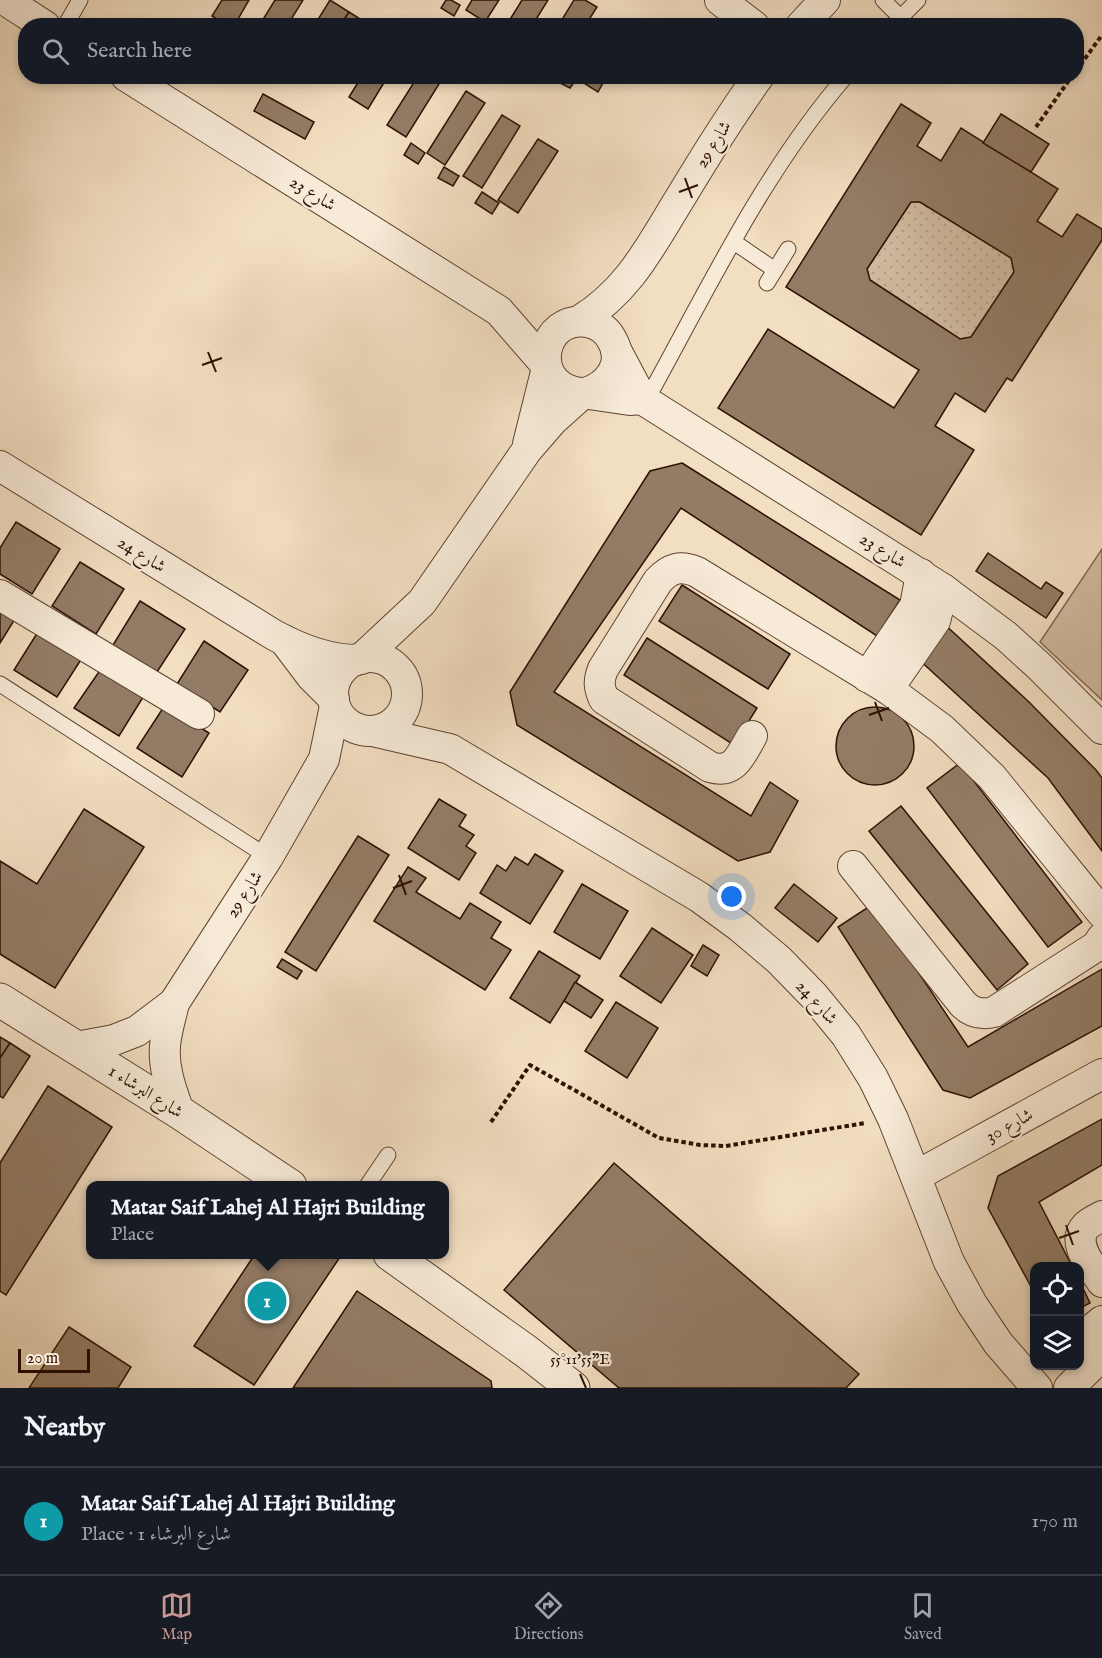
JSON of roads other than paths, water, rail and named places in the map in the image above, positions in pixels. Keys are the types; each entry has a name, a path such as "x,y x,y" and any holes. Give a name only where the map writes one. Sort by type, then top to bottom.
{"street":[{"path":"5,0 33,18"},
{"path":"720,0 744,18"},
{"path":"808,18 825,0"},
{"name":"شارع 23","path":"139,84 499,311 546,366"},
{"name":"شارع 29","path":"577,322 603,305 633,275 716,139 754,84"},
{"name":"شارع 29","path":"616,347 633,275"},
{"name":"شارع 23","path":"499,311 577,322"},
{"path":"422,602 404,680 406,705 396,720 381,729 370,731 351,725 339,714 335,703 336,680 349,664 359,659 422,602 526,450 553,420 584,393 603,385 610,378 617,360 616,347 609,334 601,327 591,322 577,322 566,325 551,337 545,355 546,366 526,450"},
{"name":"شارع 23","path":"616,347 621,363 644,400 932,581 1006,636 1102,729"},
{"path":"546,366 554,381 561,386 567,390 584,393"},
{"name":"شارع 23","path":"584,393 644,400"},
{"name":"شارع 24","path":"0,466 284,640 328,657 343,660 359,659"},
{"path":"752,736 732,766 718,769 700,761 604,699 599,690 599,679 603,669 658,581 665,573 675,568 687,568 697,572 878,683 942,729 992,777 1102,913"},
{"path":"878,683 935,621 932,581"},
{"path":"0,594 199,714"},
{"name":"شارع 24","path":"284,640 335,703"},
{"path":"359,659 372,657 383,659 395,665 404,680"},
{"name":"شارع 24","path":"404,680 421,714 450,749"},
{"name":"شارع 29","path":"76,1047 114,1040 137,1031 174,1003 268,857 324,759 335,703"},
{"name":"شارع 29","path":"311,781 370,731"},
{"name":"شارع 24","path":"370,731 450,749 699,897 779,960 814,996 846,1035 873,1078 893,1119 949,1262 972,1304 998,1343 1038,1378"},
{"path":"853,866 963,1004 969,1010 977,1013 994,1012 1096,946 1102,938"},
{"name":"شارع البرشاء 1","path":"0,1000 284,1181"},
{"name":"شارع 29","path":"174,1003 165,1058 169,1081 179,1112"},
{"name":"شارع 30","path":"916,1176 1102,1074"},
{"path":"1102,1216 1085,1227 1080,1243 1102,1282"},
{"path":"397,1259 527,1352 573,1388"},
{"path":"1084,1336 1102,1321"},
{"path":"527,1352 538,1388"},
{"path":"1069,1388 1102,1355"}],"lane":[{"path":"70,18 80,0"},
{"path":"883,0 896,18"},
{"path":"904,18 918,0"},
{"path":"644,400 734,242 791,149 819,108 839,84"},
{"path":"734,242 771,276 788,249"},
{"path":"0,684 268,857"},
{"path":"370,1181 388,1155"}],"place":[{"name":"Matar Saif Lahej Al Hajri Building","path":"267,1301"}]}
